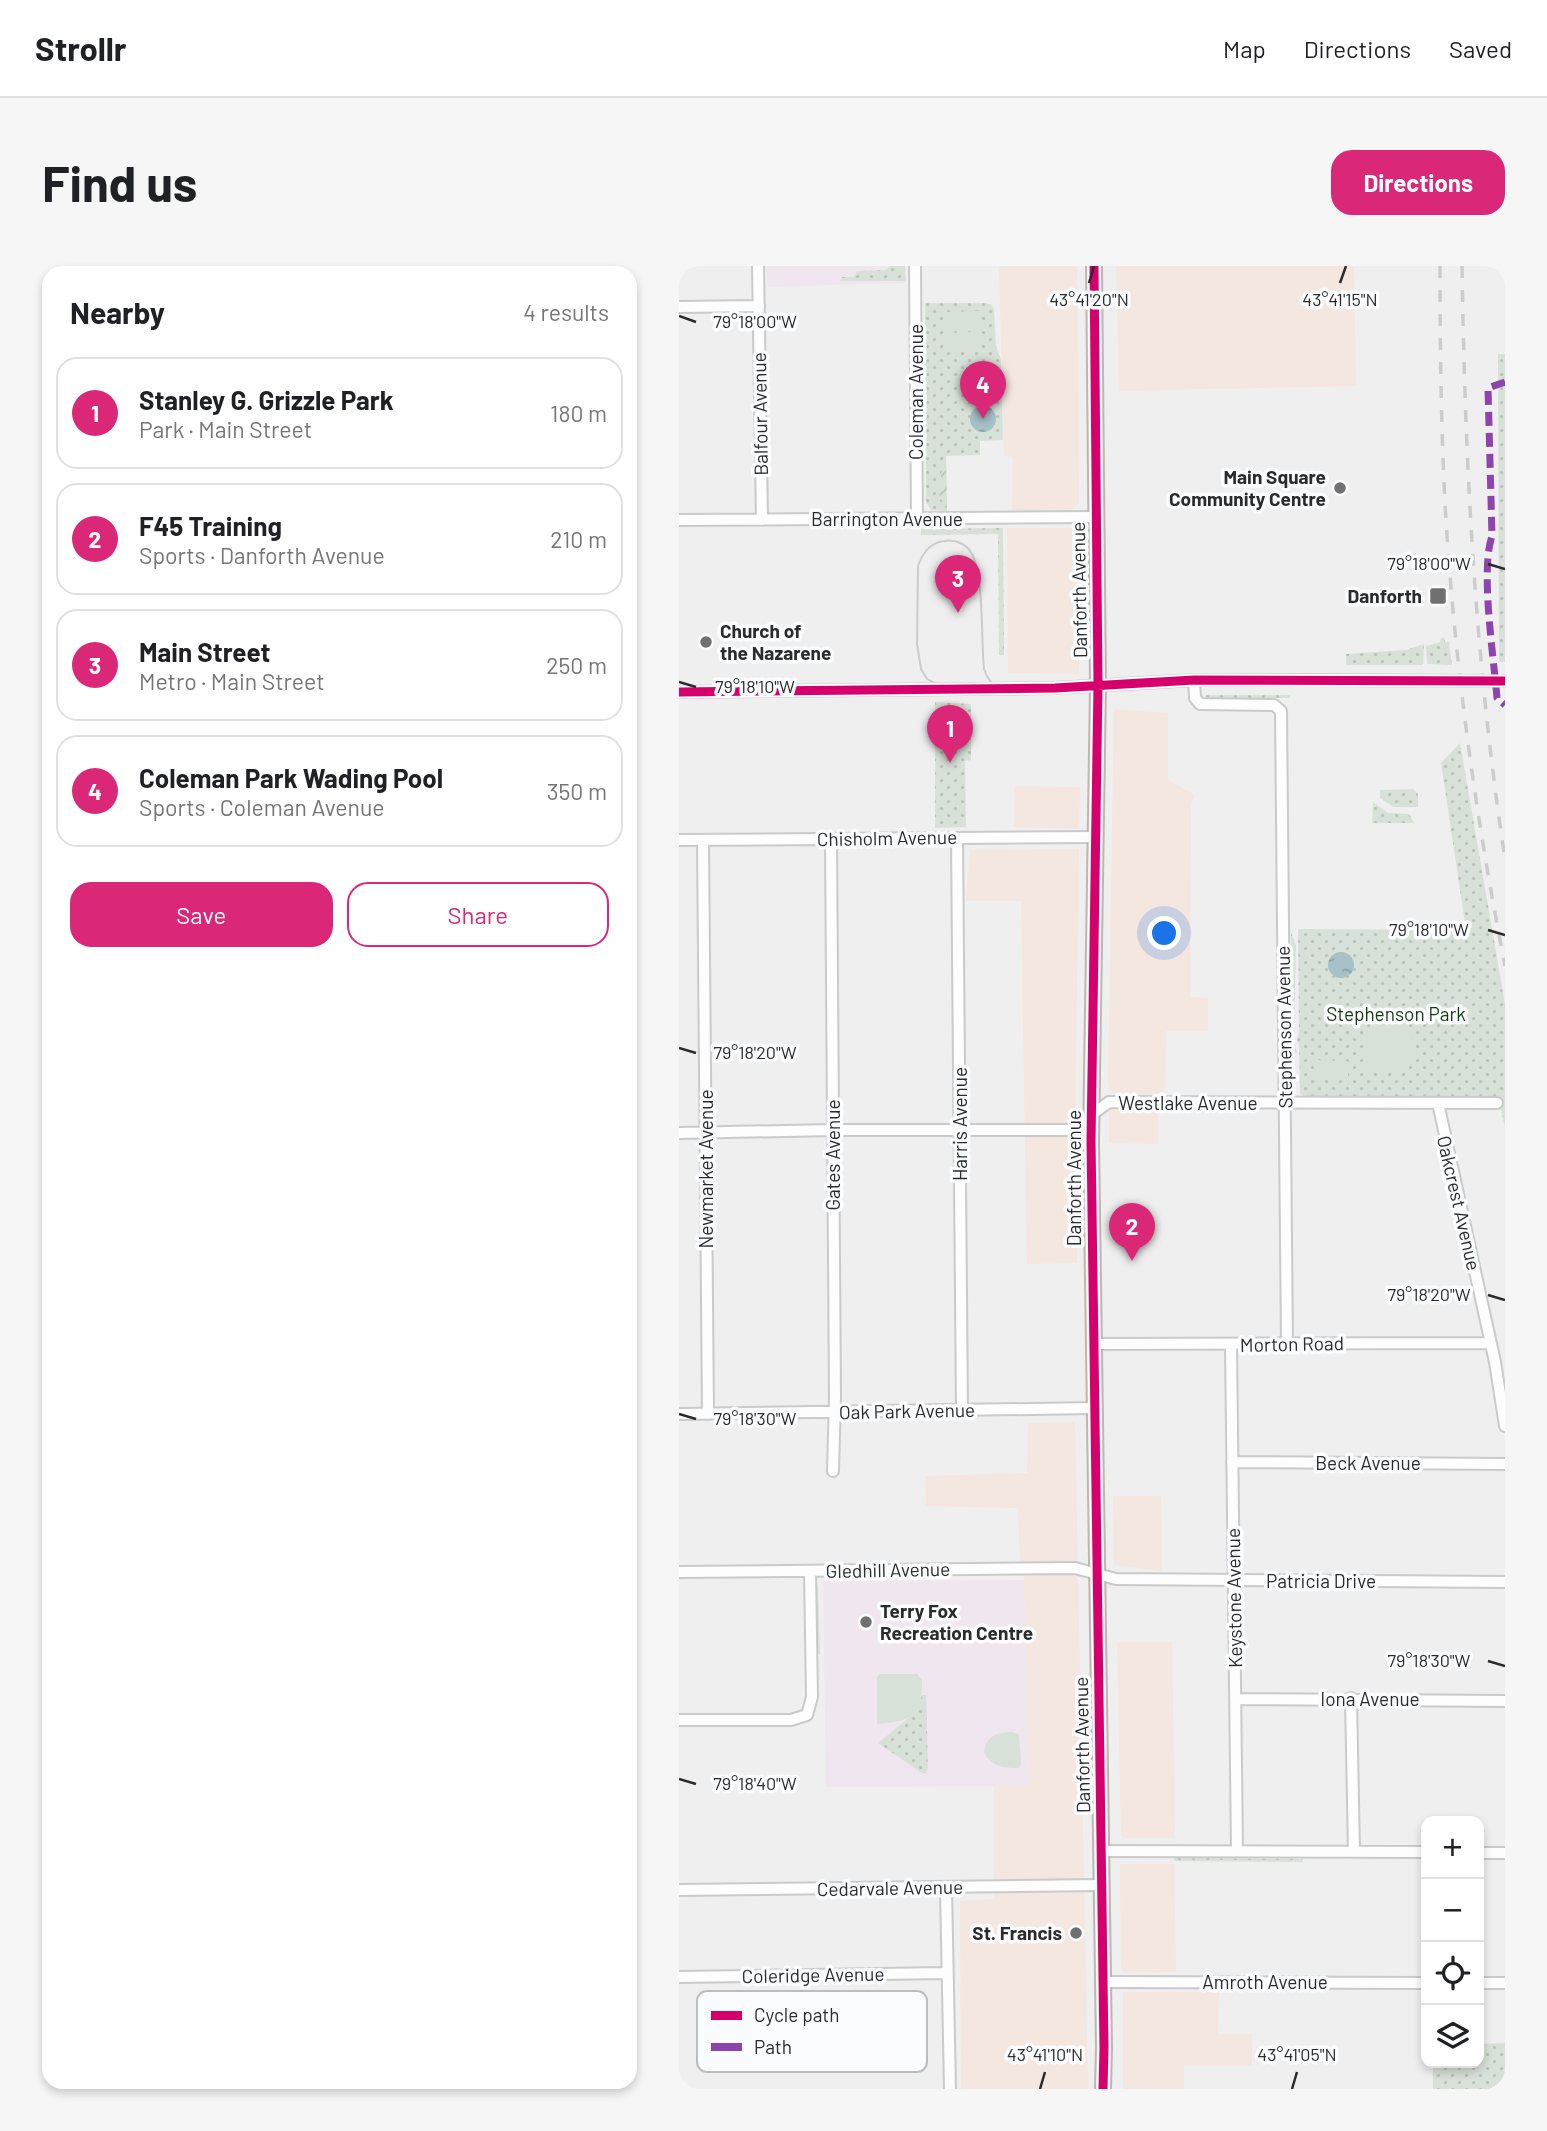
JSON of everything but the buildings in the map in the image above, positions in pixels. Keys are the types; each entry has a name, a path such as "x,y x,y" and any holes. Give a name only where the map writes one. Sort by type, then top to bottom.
{"main road":[{"name":"Danforth Avenue","path":"1094,266 1098,685 1091,1115 1103,2089"}],"street":[{"name":"Balfour Avenue","path":"758,266 762,520"},
{"name":"Coleman Avenue","path":"915,266 916,519"},
{"path":"679,307 759,306"},
{"name":"Barrington Avenue","path":"679,520 1096,517"},
{"path":"679,692 964,689 1194,680 1505,681"},
{"name":"Stephenson Avenue","path":"1194,680 1195,698 1200,704 1274,705 1281,709 1287,1344"},
{"name":"Chisholm Avenue","path":"679,840 1095,837"},
{"name":"Harris Avenue","path":"957,838 962,1410"},
{"name":"Gates Avenue","path":"831,839 835,1398 833,1471"},
{"name":"Newmarket Avenue","path":"703,840 708,1414"},
{"name":"Westlake Avenue","path":"679,1133 1076,1130 1109,1102 1497,1103"},
{"name":"Oakcrest Avenue","path":"1438,1103 1490,1343 1505,1426"},
{"name":"Morton Road","path":"1093,1344 1490,1343"},
{"name":"Keystone Avenue","path":"1230,1345 1237,1851"},
{"name":"Oak Park Avenue","path":"679,1414 1094,1408"},
{"name":"Beck Avenue","path":"1232,1462 1505,1464"},
{"name":"Gledhill Avenue","path":"679,1572 1075,1568 1096,1574"},
{"path":"679,1720 790,1720 807,1715 812,1697 810,1571"},
{"name":"Patricia Drive","path":"1096,1574 1116,1579 1505,1582"},
{"path":"1351,1698 1354,1852"},
{"name":"Iona Avenue","path":"1235,1699 1505,1701"},
{"path":"1101,1852 1421,1852"},
{"path":"1484,1853 1505,1853"},
{"name":"Cedarvale Avenue","path":"679,1890 1101,1885"},
{"path":"946,1888 950,2089"},
{"name":"Coleridge Avenue","path":"679,1977 946,1973"},
{"name":"Amroth Avenue","path":"1103,1982 1421,1983"},
{"path":"1484,1983 1505,1983"}],"shaded area":[{"path":"767,266 905,266 906,283 767,287"},
{"path":"999,266 1077,266 1079,503 1071,510 1012,510 1013,457 1004,456"},
{"path":"1116,266 1354,266 1356,386 1119,391"},
{"path":"1007,528 1071,528 1079,532 1079,674 1008,673"},
{"path":"1114,709 1168,713 1168,780 1195,795 1191,804 1190,997 1208,998 1208,1031 1166,1031 1165,1095 1118,1094 1110,1091 1108,1084"},
{"path":"1015,786 1080,787 1079,828 1014,827"},
{"path":"1079,849 1075,1115 1077,1263 1027,1264 1021,901 966,901 970,850"},
{"path":"1109,1110 1158,1111 1158,1144 1109,1143"},
{"path":"1075,1422 1088,2089 961,2089 960,1901 994,1899 994,1786 1029,1785 1024,1580 1020,1559 1018,1510 926,1506 925,1476 1027,1473 1028,1423"},
{"path":"1113,1496 1161,1496 1162,1571 1114,1565"},
{"path":"1024,1580 1029,1786 826,1787 823,1581"},
{"path":"1117,1642 1172,1642 1175,1838 1121,1836"},
{"path":"1174,1864 1176,1972 1125,1973 1121,1969 1120,1865"},
{"path":"1123,1992 1219,1992 1218,2034 1252,2034 1252,2066 1184,2066 1184,2089 1123,2089"}],"green space":[{"path":"891,266 905,266 906,281 840,281 842,277 854,277 857,271 886,270"},
{"path":"925,303 992,305 996,346 1001,360 1003,440 980,441 980,455 946,456 947,511 931,510 926,502"},
{"path":"980,311 980,328 943,329 943,312"},
{"path":"980,332 980,349 943,349 943,333"},
{"path":"1498,354 1505,354 1505,662 1499,662"},
{"path":"946,456 947,511 939,494 943,459"},
{"path":"1003,528 1004,655 999,655 998,534 921,535 921,529"},
{"path":"1444,637 1445,642 1449,642 1452,665 1427,664 1426,646 1440,642"},
{"path":"1424,644 1423,665 1346,665 1346,654 1406,650"},
{"path":"1205,695 1290,695 1290,698 1210,698"},
{"path":"935,702 971,704 971,760 965,761 966,827 935,828"},
{"name":"Stephenson Park","path":"1460,743 1505,1004 1505,1127 1498,1098 1305,1098 1300,1093 1297,1040 1298,929 1466,930 1441,763"},
{"path":"1413,789 1418,794 1418,807 1393,807 1380,798 1380,790"},
{"path":"1373,802 1388,813 1409,814 1414,823 1372,823"},
{"path":"1291,932 1296,946 1294,1040 1297,1053 1292,1053"},
{"path":"1382,1020 1401,1025 1412,1039 1412,1056 1399,1071 1370,1072 1363,1066 1367,1057 1365,1034 1371,1026"},
{"path":"1314,1060 1348,1061 1348,1079 1313,1079"},
{"path":"818,1583 820,1654 817,1654"},
{"path":"880,1674 917,1674 922,1680 920,1702 913,1715 899,1721 877,1724 877,1677"},
{"path":"922,1695 926,1695 928,1769 923,1774 878,1743 917,1711"},
{"path":"1011,1732 1019,1734 1021,1764 1018,1768 998,1765 984,1753 992,1736"},
{"path":"1174,1858 1303,1859 1303,1862 1174,1861"},
{"path":"1505,2043 1505,2089 1433,2089 1433,2068 1484,2068 1484,2044"}],"water":[{"path":"983,406 992,410 996,419 992,428 983,432 974,428 970,419 974,410"},
{"path":"1341,952 1350,956 1354,965 1350,974 1341,978 1332,974 1328,965 1332,956"}],"tram line":[{"path":"1505,678 1186,677 1042,686 992,686 959,687 942,685 927,679 921,669 917,644 918,566 927,549 939,542 956,542 970,550 979,578 984,669 991,682 996,686 999,687 1002,689 1068,689 1216,682 1505,683"}],"railway":[{"path":"1440,266 1444,474 1454,620 1475,794 1505,966"},
{"path":"1462,266 1473,563 1486,712 1505,859"}],"marked path":[{"path":"1505,382 1488,388 1492,536 1487,570 1497,698 1505,705"}],"cycle path":[{"path":"1094,266 1098,685 1091,1141 1103,2089"},
{"path":"679,692 1055,688 1194,680 1505,681"}],"place":[{"name":"Coleman Park Wading Pool","path":"983,419"},
{"name":"Main Square Community Centre","path":"1340,488"},
{"name":"Danforth","path":"1438,596"},
{"name":"Main Street","path":"958,613"},
{"name":"Church of the Nazarene","path":"706,642"},
{"name":"Stanley G. Grizzle Park","path":"950,763"},
{"name":"F45 Training","path":"1132,1261"},
{"name":"Terry Fox Recreation Centre","path":"866,1622"},
{"name":"St. Francis","path":"1076,1933"}]}
